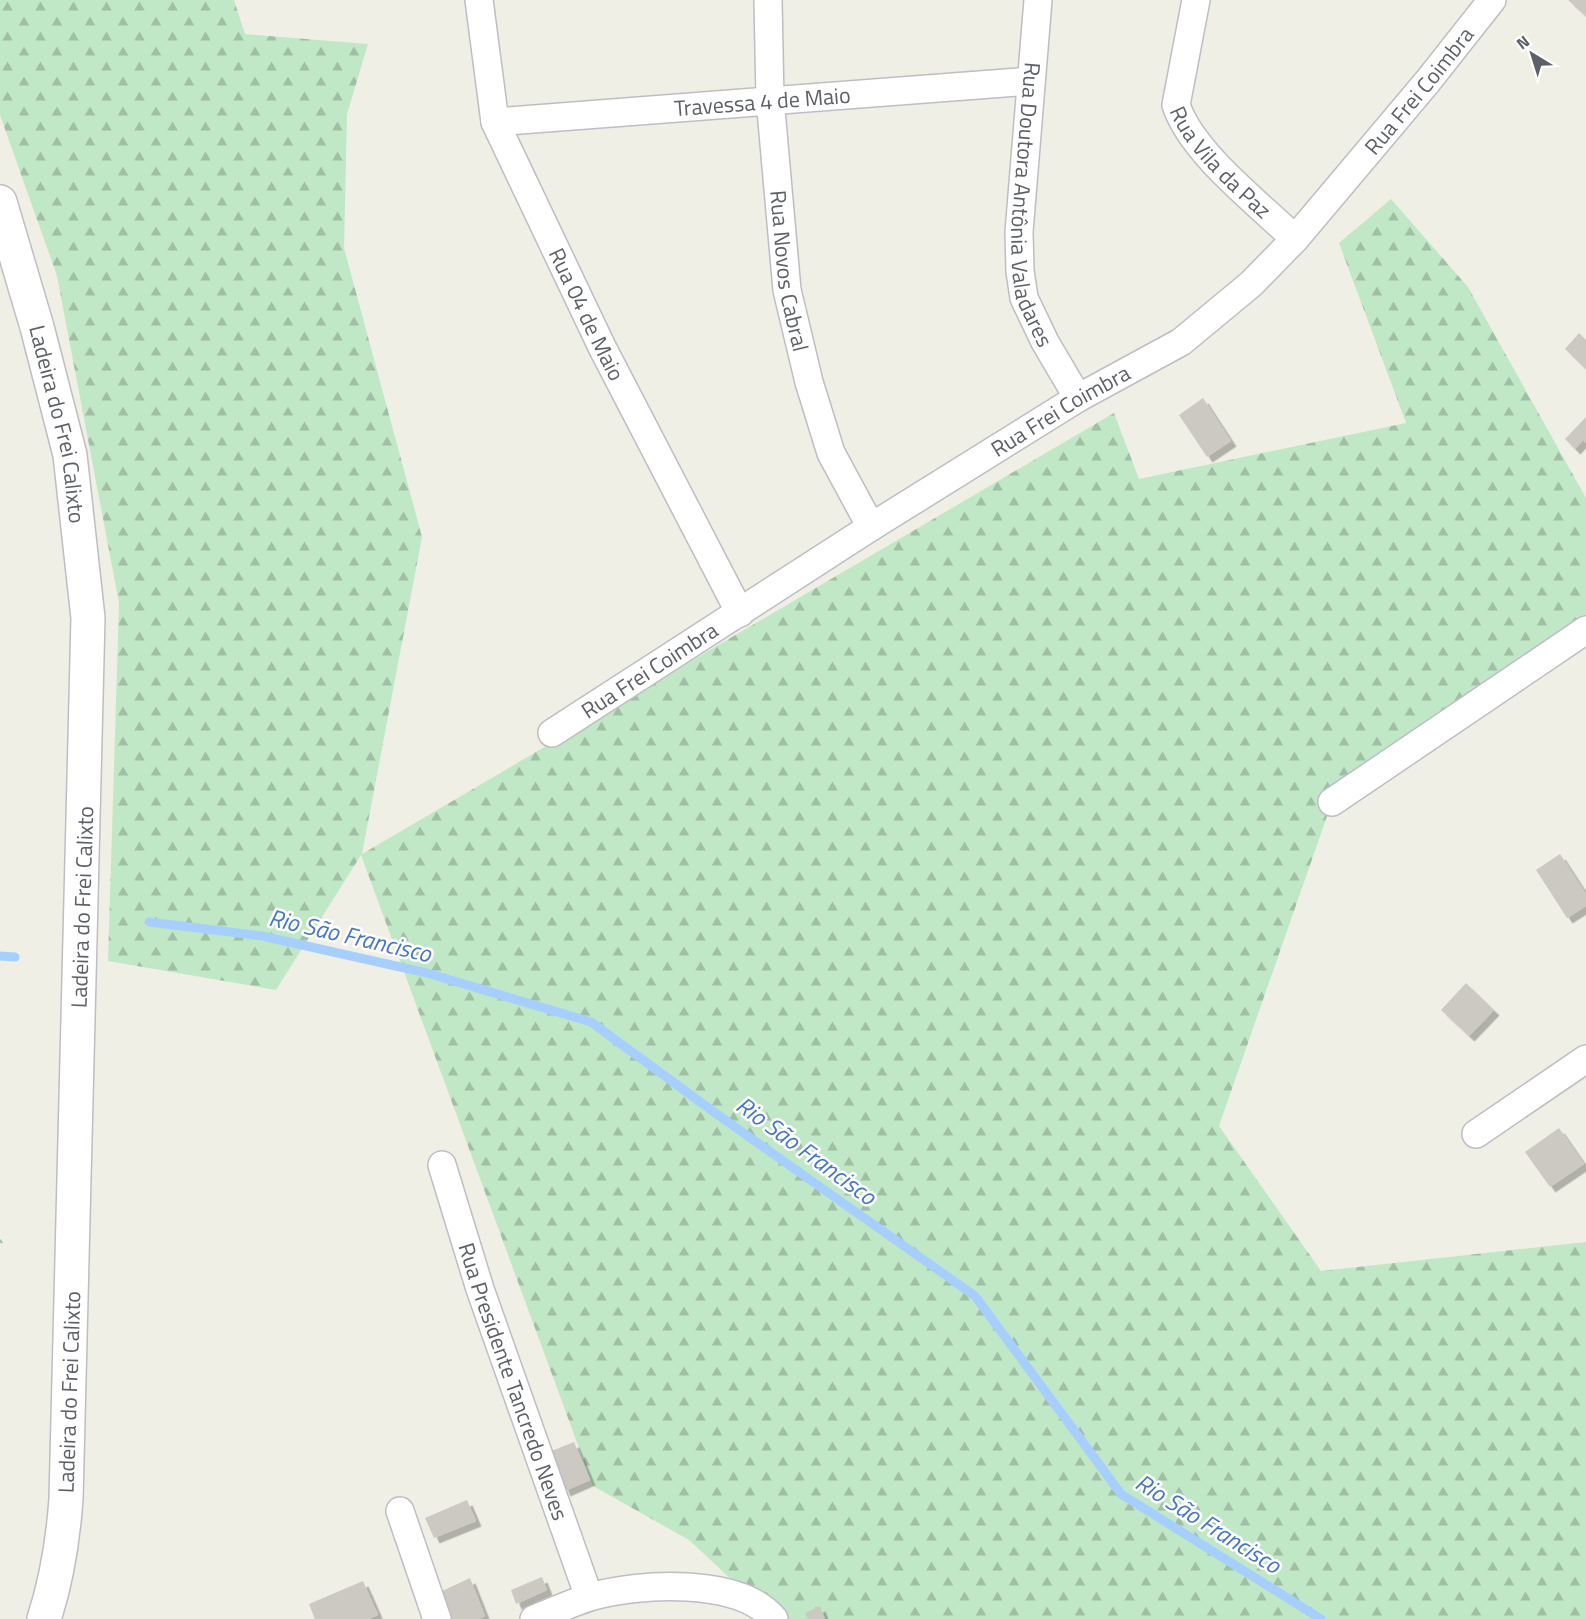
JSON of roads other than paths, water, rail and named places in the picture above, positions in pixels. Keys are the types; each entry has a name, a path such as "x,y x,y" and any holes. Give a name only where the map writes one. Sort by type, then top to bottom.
{"street":[{"name":"Rua 04 de Maio","path":"479,0 495,122 602,347 740,613"},
{"name":"Rua Novos Cabral","path":"768,0 770,99 788,290 808,382 831,453 871,527"},
{"name":"Rua Doutora Antônia Valadares","path":"1038,0 1019,232 1024,298 1045,342 1078,398"},
{"name":"Rua Vila da Paz","path":"1196,0 1176,105 1181,121 1196,143 1295,239"},
{"name":"Rua Frei Coimbra","path":"552,733 871,527 1078,398 1181,342 1251,284 1295,239 1492,0"},
{"name":"Travessa 4 de Maio","path":"495,122 770,99 1030,81"},
{"name":"Ladeira do Frei Calixto","path":"0,202 37,327 70,454 88,618 66,1499 55,1588 44,1619"},
{"path":"1332,802 1586,630"},
{"path":"1476,1134 1586,1059"},
{"name":"Rua Presidente Tancredo Neves","path":"442,1165 480,1289 589,1597"},
{"path":"400,1511 437,1619"},
{"path":"534,1619 589,1597 612,1592 676,1586 736,1595 767,1611 774,1619"}],"waterway":[{"name":"Rio São Francisco","path":"149,922 262,936 427,973 591,1022 718,1115 975,1296 1121,1494 1321,1619"},
{"name":"Rio São Francisco","path":"0,956 15,957"}]}
